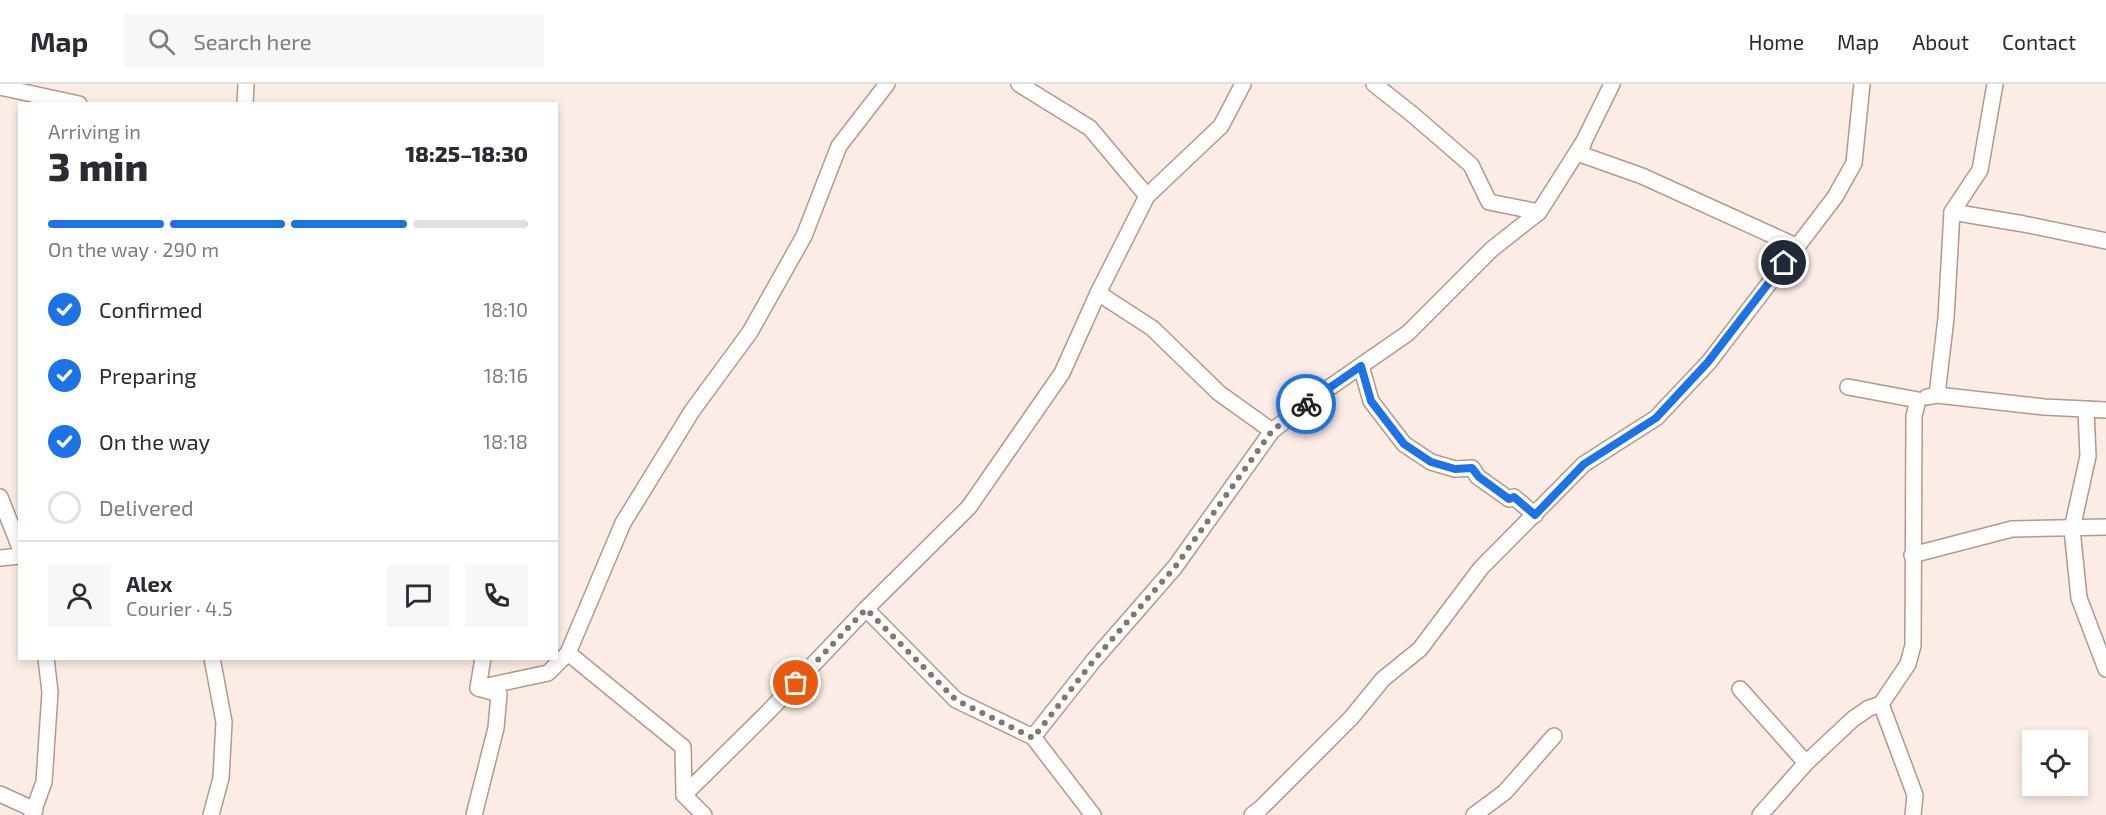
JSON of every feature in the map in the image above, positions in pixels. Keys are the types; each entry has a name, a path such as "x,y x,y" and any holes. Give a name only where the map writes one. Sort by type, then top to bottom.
{"street":[{"path":"245,102 246,84"},
{"path":"478,688 548,674 568,653 623,523 692,411 750,333 804,236 839,146 887,84"},
{"path":"1019,84 1090,128 1147,196"},
{"path":"684,795 969,507 1062,373 1098,293 1147,196 1221,126 1243,84"},
{"path":"1374,84 1471,165 1489,202 1539,212"},
{"path":"1033,738 1094,660 1175,567 1272,431 1313,399 1408,333 1492,249 1539,212 1584,141 1612,84"},
{"path":"1252,815 1351,718 1383,679 1420,649 1481,568 1584,464 1656,418 1708,362 1835,197 1854,163 1862,84"},
{"path":"1937,395 1946,318 1952,212 1980,170 1995,84"},
{"path":"0,87 70,102"},
{"path":"1584,141 1580,154 1642,176 1797,246"},
{"path":"1952,212 2106,241"},
{"path":"1098,293 1152,328 1219,393 1272,431"},
{"path":"1361,366 1371,401 1404,444 1431,462 1455,469 1472,468 1486,482 1509,499 1514,497 1535,515"},
{"path":"1848,387 1917,399 1937,395 2106,410"},
{"path":"1760,815 1806,763 1853,719 1869,708 1881,704 1908,664 1913,645 1914,416 1917,399"},
{"path":"2086,410 2088,456 2072,528 2079,598 2106,669"},
{"path":"0,497 18,543"},
{"path":"1912,555 2012,529 2106,526"},
{"path":"0,558 18,556"},
{"path":"866,609 956,700 1033,738 1093,815"},
{"path":"568,653 683,747 684,795 704,815"},
{"path":"0,794 33,813 44,782 50,692 46,660"},
{"path":"212,660 224,722 221,778 212,815"},
{"path":"478,688 483,660"},
{"path":"474,815 496,728 499,694 478,688"},
{"path":"1740,689 1755,703 1806,763"},
{"path":"1881,704 1915,795 1913,815"},
{"path":"1474,815 1505,792 1554,736"}],"way so far":[{"path":"796,683 866,609 956,700 1033,738 1094,660 1175,567 1272,431 1306,404"}],"route":[{"path":"1306,404 1361,366 1371,401 1404,444 1431,462 1455,469 1472,468 1479,477 1509,499 1514,497 1535,515 1584,464 1656,418 1708,362 1784,263"}]}
